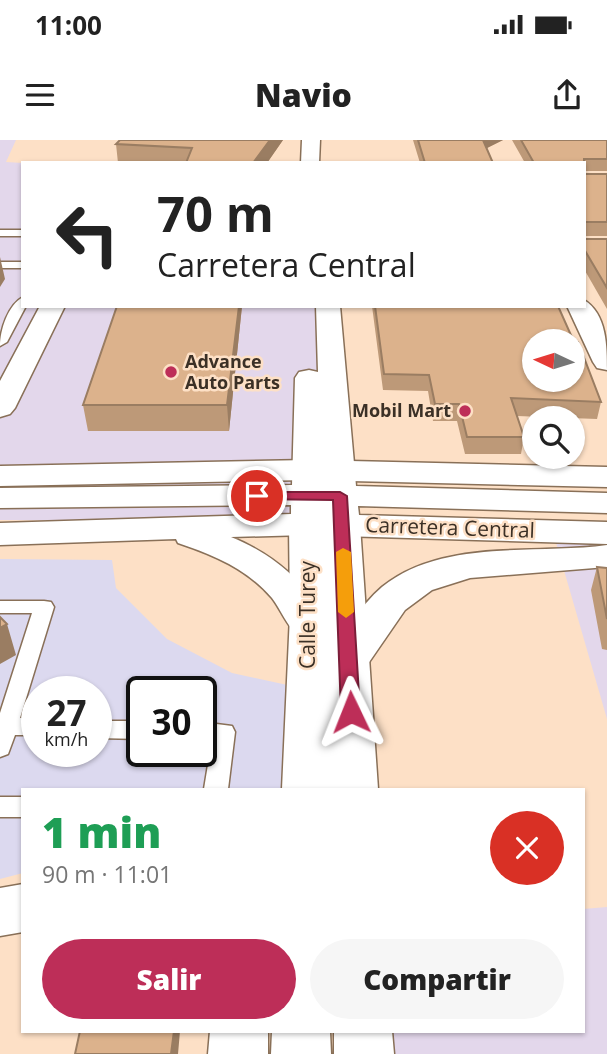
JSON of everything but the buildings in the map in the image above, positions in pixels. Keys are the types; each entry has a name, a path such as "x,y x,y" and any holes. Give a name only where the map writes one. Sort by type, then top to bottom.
{"main road":[{"path":"310,161 311,140"},
{"path":"324,140 325,161"},
{"path":"0,408 52,308"},
{"path":"309,308 324,497"},
{"path":"324,497 328,308"},
{"path":"580,308 603,346"},
{"path":"0,476 324,497 607,477"},
{"name":"Carretera Central","path":"0,498 324,497 607,503"},
{"name":"Carretera Central","path":"0,534 169,528 324,497 607,533"},
{"name":"Calle Turey","path":"306,788 310,624 324,497"},
{"name":"Calle Turey","path":"324,497 348,661 354,788"},
{"path":"169,528 229,548 267,570 290,593 310,624"},
{"path":"348,661 395,596 438,574 509,562 607,556"},
{"path":"0,912 21,908"},
{"path":"238,1054 239,1033"},
{"path":"301,1033 301,1054"},
{"path":"363,1033 364,1054"}],"lane":[{"path":"0,233 21,233"},
{"path":"0,265 21,265"},
{"path":"0,342 21,305"},
{"path":"0,607 44,607 0,748"},
{"path":"7,726 21,726"},
{"path":"216,788 224,732 217,732"},
{"path":"0,807 21,807"}],"shaded area":[{"path":"0,140 16,140 6,162 21,163 21,308 331,308 348,522 0,520"},
{"path":"550,522 607,522 607,719"},
{"path":"0,559 112,560 116,588 167,639 232,673 292,686 285,788 21,788 21,874 0,879"},
{"path":"607,907 607,1054 358,1054 357,1033 585,1033 585,909"}],"slow traffic":[{"path":"343,552 346,612"}],"place":[{"name":"Advance Auto Parts","path":"171,372"},
{"name":"Mobil Mart","path":"465,411"}],"route":[{"path":"257,496 340,496 351,712"}]}
